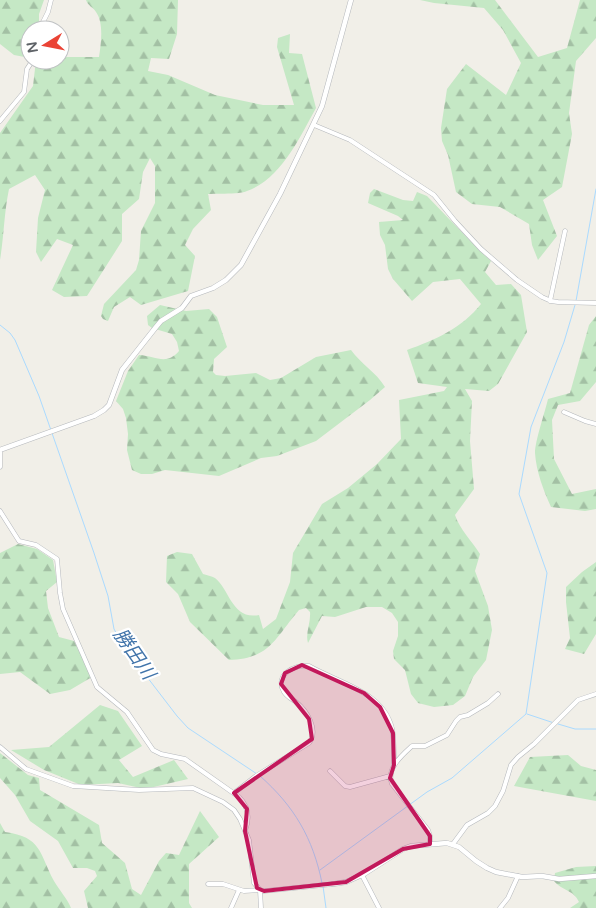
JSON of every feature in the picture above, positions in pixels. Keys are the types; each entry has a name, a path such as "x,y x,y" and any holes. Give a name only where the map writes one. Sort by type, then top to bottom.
{"street":[{"path":"44,20 51,0"},
{"path":"0,468 0,451 94,416 104,410 112,398 122,370 161,321 182,308 191,296 213,288 226,280 241,265 280,194 322,106 351,0"},
{"path":"0,121 24,92 27,70"},
{"path":"314,125 350,140 434,195 455,221 481,248 517,280 550,301 596,303"},
{"path":"550,301 565,231"},
{"path":"564,412 596,424"},
{"path":"0,511 19,541 36,545 57,559 63,609 97,687 127,712 153,750 161,754 185,759 244,802 247,809 248,823 245,831"},
{"path":"234,793 256,776 309,743 312,739 312,726 309,719 303,709 284,692 281,684 285,673 295,666 309,666 364,693 380,707 386,715 393,733 394,765"},
{"path":"430,844 428,830 392,784 390,772 412,746 425,746 447,736 460,717 468,715 488,703 498,694"},
{"path":"453,844 467,825 488,813 495,806 503,791 511,765 518,757 534,744 578,700 596,694"},
{"path":"0,747 26,769 73,786 139,790 193,788 223,802 234,810 249,840 254,884 260,890 260,908"},
{"path":"330,771 341,785 350,787 390,776"},
{"path":"208,884 223,884 244,891 264,891 346,882 362,875 403,849 411,846 447,843 460,847 487,868 518,876 542,876 559,879 596,876"},
{"path":"362,875 378,908"},
{"path":"500,908 508,898 518,876"},
{"path":"231,908 239,890"}],"highlighted area":[{"path":"302,665 364,693 380,707 393,733 394,765 390,778 430,836 430,844 403,849 346,882 264,891 257,888 245,831 247,809 234,793 312,739 309,719 281,684 285,673"}],"green space":[{"path":"0,0 44,0 39,20 20,20 20,56 14,55 0,44"},
{"path":"86,0 178,0 177,34 169,59 151,58 148,71 168,75 215,95 263,105 294,105 277,47 278,38 290,34 289,53 302,54 316,108 288,156 270,177 247,191 208,194 211,210 193,229 185,245 195,256 188,291 141,305 130,297 114,307 108,321 101,316 104,304 136,270 139,260 141,231 155,203 155,166 150,158 143,172 139,199 122,214 122,241 87,296 64,297 52,290 73,245 57,239 41,262 36,252 38,218 45,190 35,175 9,189 0,260 0,133 33,86 35,70 70,70 70,57 99,57 101,34 99,17"},
{"path":"420,0 495,0 538,57 567,48 580,0 596,0 596,38 576,61 569,113 572,134 562,187 543,200 557,236 538,260 532,245 529,224 500,207 472,204 456,192 448,155 442,141 441,128 447,89 466,64 506,95 521,63 503,30 484,8"},
{"path":"374,189 403,200 413,201 417,192 427,196 491,261 485,272 496,285 511,284 521,295 527,332 498,384 489,391 465,389 472,401 470,441 474,489 455,515 463,531 480,554 475,571 488,606 492,630 486,660 473,677 465,696 453,705 434,707 418,703 411,694 405,670 394,659 393,651 398,636 398,622 392,613 382,607 366,607 335,617 322,616 308,643 307,635 310,612 306,608 299,610 277,638 263,651 243,659 229,660 190,622 178,594 166,582 167,556 177,552 192,554 203,574 215,578 220,583 237,609 250,615 259,615 263,629 276,619 290,582 293,553 322,504 348,488 377,464 401,439 399,400 444,391 447,387 418,383 407,350 428,342 457,326 481,304 460,279 433,282 412,301 393,279 388,269 385,245 380,235 379,222 403,220 368,203 370,193"},
{"path":"160,305 186,311 209,309 217,317 227,347 214,359 213,372 216,375 256,373 270,380 281,378 316,357 351,350 385,387 316,441 277,456 261,458 219,476 165,470 152,474 141,474 132,470 127,450 126,418 123,409 116,401 128,371 139,355 165,359 174,356 179,351 177,342 172,334 148,325 147,316"},
{"path":"596,316 596,382 580,401 558,405 552,420 554,459 572,494 596,489 596,509 585,511 551,507 537,467 535,453 537,441 548,399 570,393 589,325"},
{"path":"18,544 37,549 53,560 57,582 46,591 48,608 59,637 74,641 92,677 70,690 50,694 20,672 0,674 0,553"},
{"path":"596,562 596,634 584,654 565,649 570,638 566,587"},
{"path":"100,705 118,711 142,746 119,760 133,777 174,760 188,779 145,789 118,783 81,785 44,770 11,750 49,747"},
{"path":"0,753 28,775 39,778 40,790 99,825 102,843 125,863 132,889 141,895 159,861 166,853 179,855 200,811 219,837 189,864 189,903 192,908 88,908 84,891 97,876 95,871 87,868 73,868 58,841 30,821 15,795 0,778"},
{"path":"568,755 581,766 596,770 596,801 514,786 530,757"},
{"path":"0,823 5,832 17,834 33,842 71,908 0,908"},
{"path":"596,866 596,908 570,908 579,902 571,892 554,881 555,873 576,867"}],"waterway":[{"path":"576,301 596,189"},
{"path":"320,870 427,792 452,778 526,714 547,573 519,494 531,427 564,342 575,305"},
{"name":"勝田川","path":"0,325 15,340 39,396 108,596 114,629 124,647 188,728 257,774"},
{"path":"527,714 554,723"},
{"path":"558,724 575,729 596,729"},
{"name":"勝田川","path":"260,776 283,799 300,824 313,852 322,883"},
{"name":"勝田川","path":"323,886 326,908"}]}
